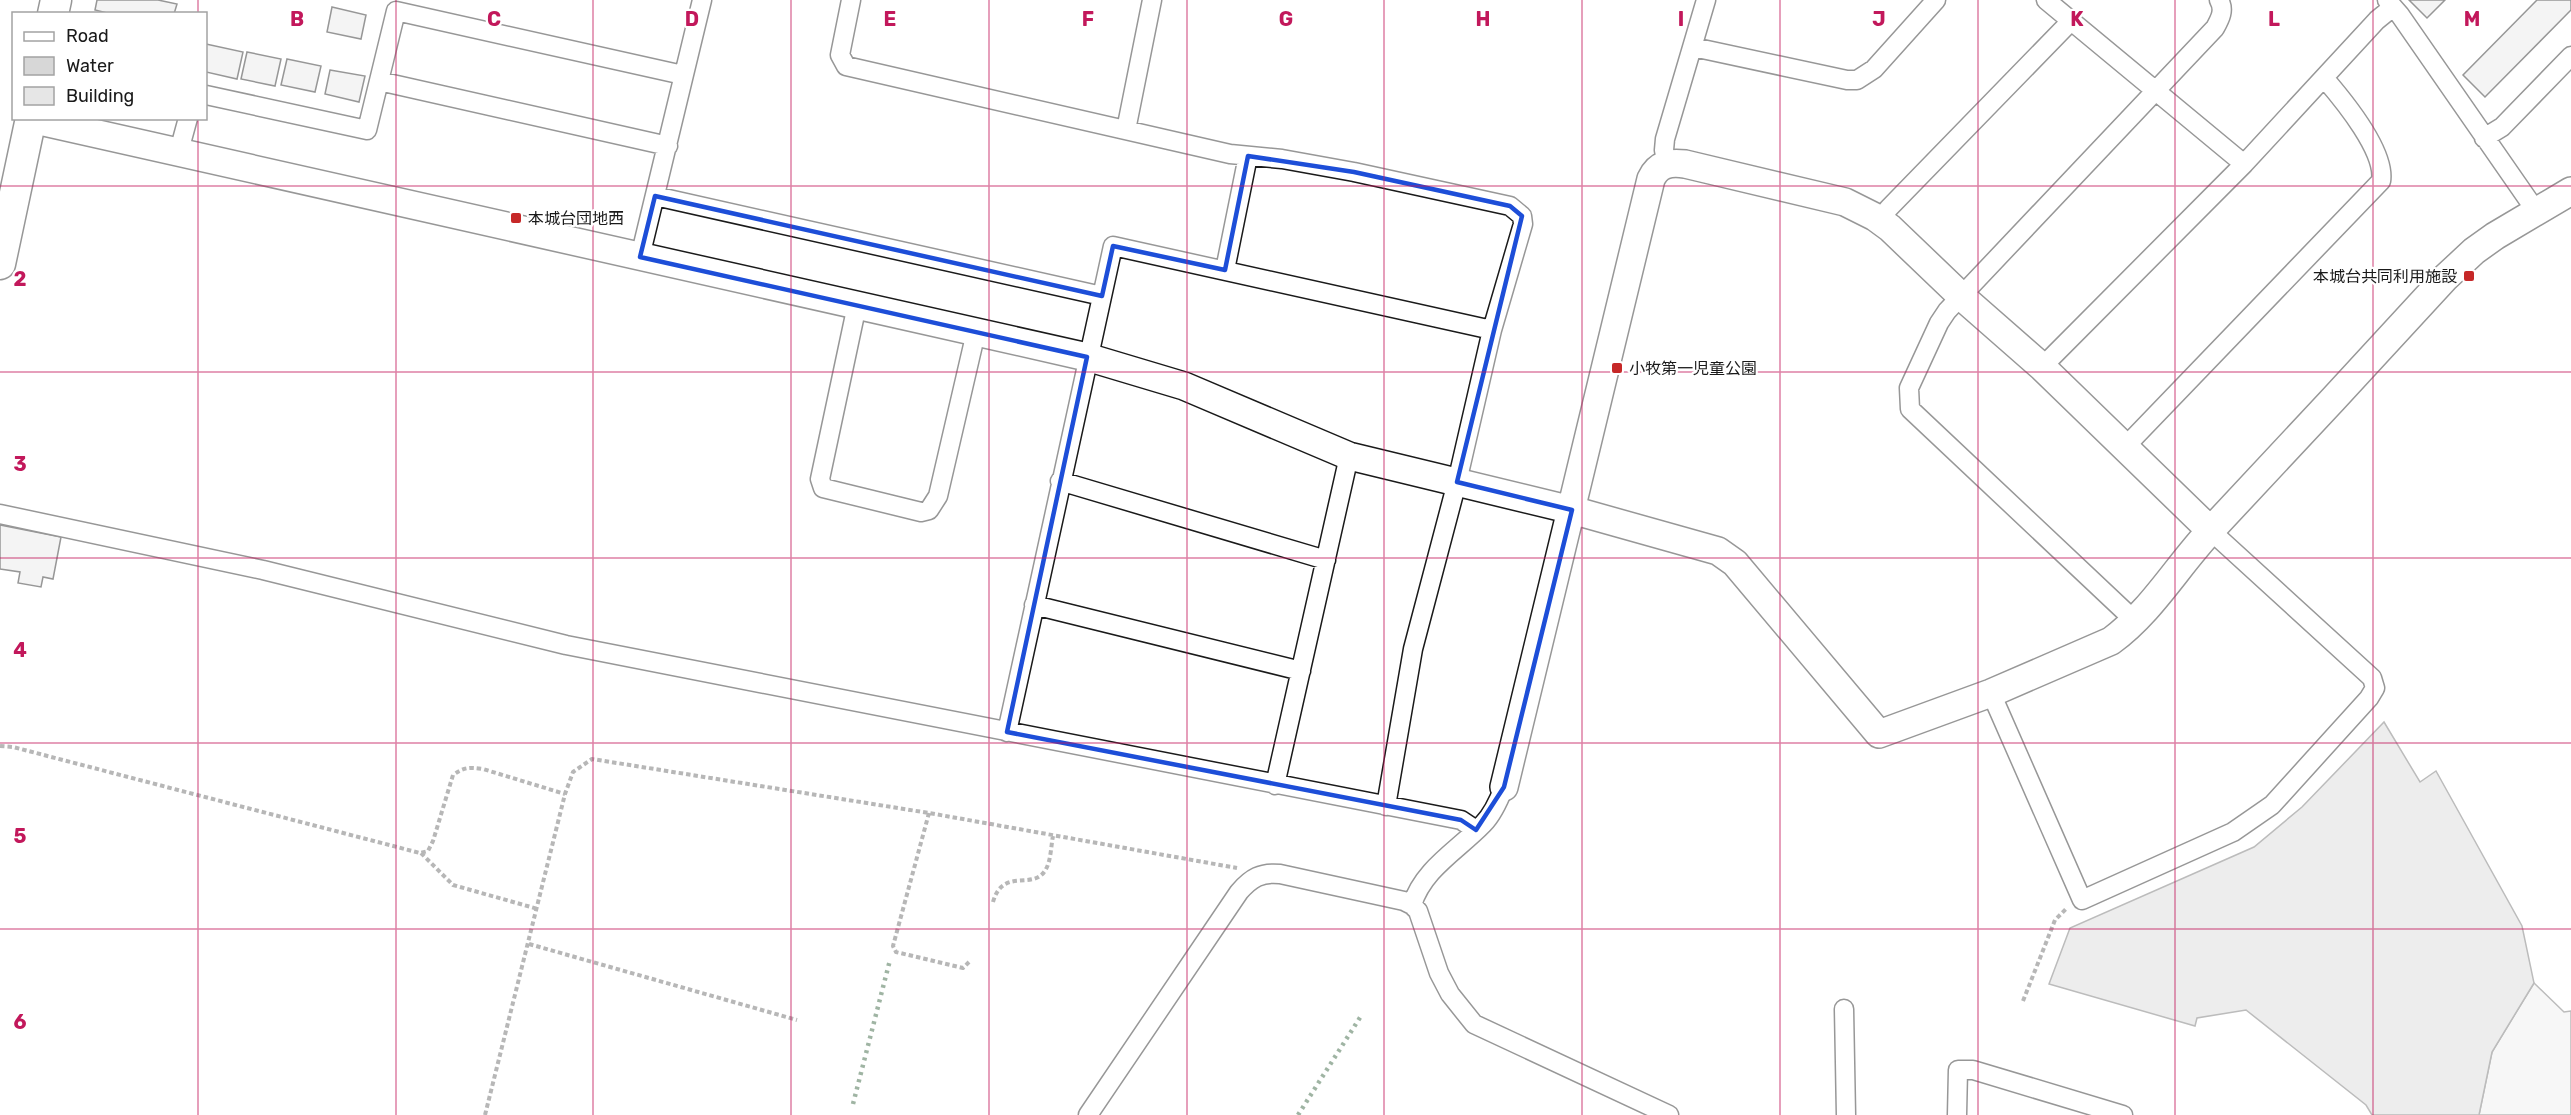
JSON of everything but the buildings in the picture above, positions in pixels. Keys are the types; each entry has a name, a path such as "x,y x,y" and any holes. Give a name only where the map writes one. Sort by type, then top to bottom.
{"main road":[{"path":"0,264 31,120"}],"street":[{"path":"640,257 702,0"},
{"path":"851,0 840,55 846,66 1230,154 1282,159 1354,172 1510,206 1522,216 1523,224 1492,330 1456,483 1413,649 1386,806"},
{"path":"1126,130 1152,0"},
{"path":"1667,164 1664,150 1665,139 1706,0"},
{"path":"1693,47 1847,80 1857,80 1874,69 1936,0"},
{"path":"2046,0 2244,164"},
{"path":"2135,621 1911,409 1909,388 1939,323 1961,296 2215,28 2221,18 2222,10 2218,0"},
{"path":"2042,367 2244,164 2325,79 2390,3 2536,211"},
{"path":"207,95 367,130 396,11 683,75"},
{"path":"1880,221 1889,208 2072,21"},
{"path":"2484,138 2502,127 2571,56"},
{"path":"2124,448 2381,181 2383,171 2377,150 2325,79"},
{"path":"379,81 668,146"},
{"path":"36,120 1087,357 1185,386 1349,456 1680,538 1718,551 1735,563 1879,734 1991,693 2111,640 2135,621 2211,531 2445,278 2474,251 2571,190"},
{"path":"179,151 187,120"},
{"path":"1225,270 1248,156"},
{"path":"1412,905 1419,885 1484,823 1504,788 1651,179 1660,167 1667,164 1685,164 1845,202 1880,221 2042,367 2211,531 2372,678 2374,688 2370,698 2272,806 2233,832 2082,900 1991,693"},
{"path":"655,196 1102,296"},
{"path":"1007,732 1113,246 1492,330"},
{"path":"857,305 820,479 823,488 921,512 929,510 938,496 976,332"},
{"path":"1275,785 1349,456"},
{"path":"1060,482 1326,560"},
{"path":"0,513 262,570 566,645 1461,820 1476,830"},
{"path":"1034,605 1301,671"},
{"path":"1088,1115 1239,892 1254,877 1266,873 1393,898 1412,905 1421,919 1439,972 1450,994 1474,1024 1669,1115"},
{"path":"1844,1009 1846,1115"},
{"path":"1957,1115 1958,1070 1973,1070 2070,1108 2123,1115"}],"path":[{"path":"0,746 24,750 420,853 428,851 433,842 453,775 461,770 470,767 483,769 564,794"},
{"path":"485,1115 538,909 564,794 573,772 592,759 900,808 1266,873"},
{"path":"929,813 893,946 896,952 963,968 969,962"},
{"path":"993,902 996,891 1002,884 1033,879 1042,874 1046,869 1053,836"},
{"path":"420,853 453,885 538,909"},
{"path":"2023,1000 2055,920 2061,911 2082,900"},
{"path":"529,944 796,1020"}],"highlighted area":[{"path":"1248,156 1354,172 1510,206 1522,216 1457,482 1572,510 1504,787 1476,830 1461,820 1007,732 1087,357 640,257 655,196 1102,296 1113,246 1225,270"}],"shaded area":[{"path":"2534,983 2564,1012 2571,1011 2571,1115 2479,1115 2492,1052"}],"water":[{"path":"2384,722 2420,782 2436,771 2522,926 2534,983 2492,1052 2479,1115 2372,1115 2366,1105 2246,1010 2197,1018 2195,1026 2049,984 2070,928 2254,847 2302,807"}],"hedge":[{"path":"853,1104 890,960"},
{"path":"1298,1115 1361,1016"}],"place":[{"name":"本城台団地西","path":"516,218"},
{"name":"本城台共同利用施設","path":"2469,276"},
{"name":"小牧第一児童公園","path":"1617,368"}]}
